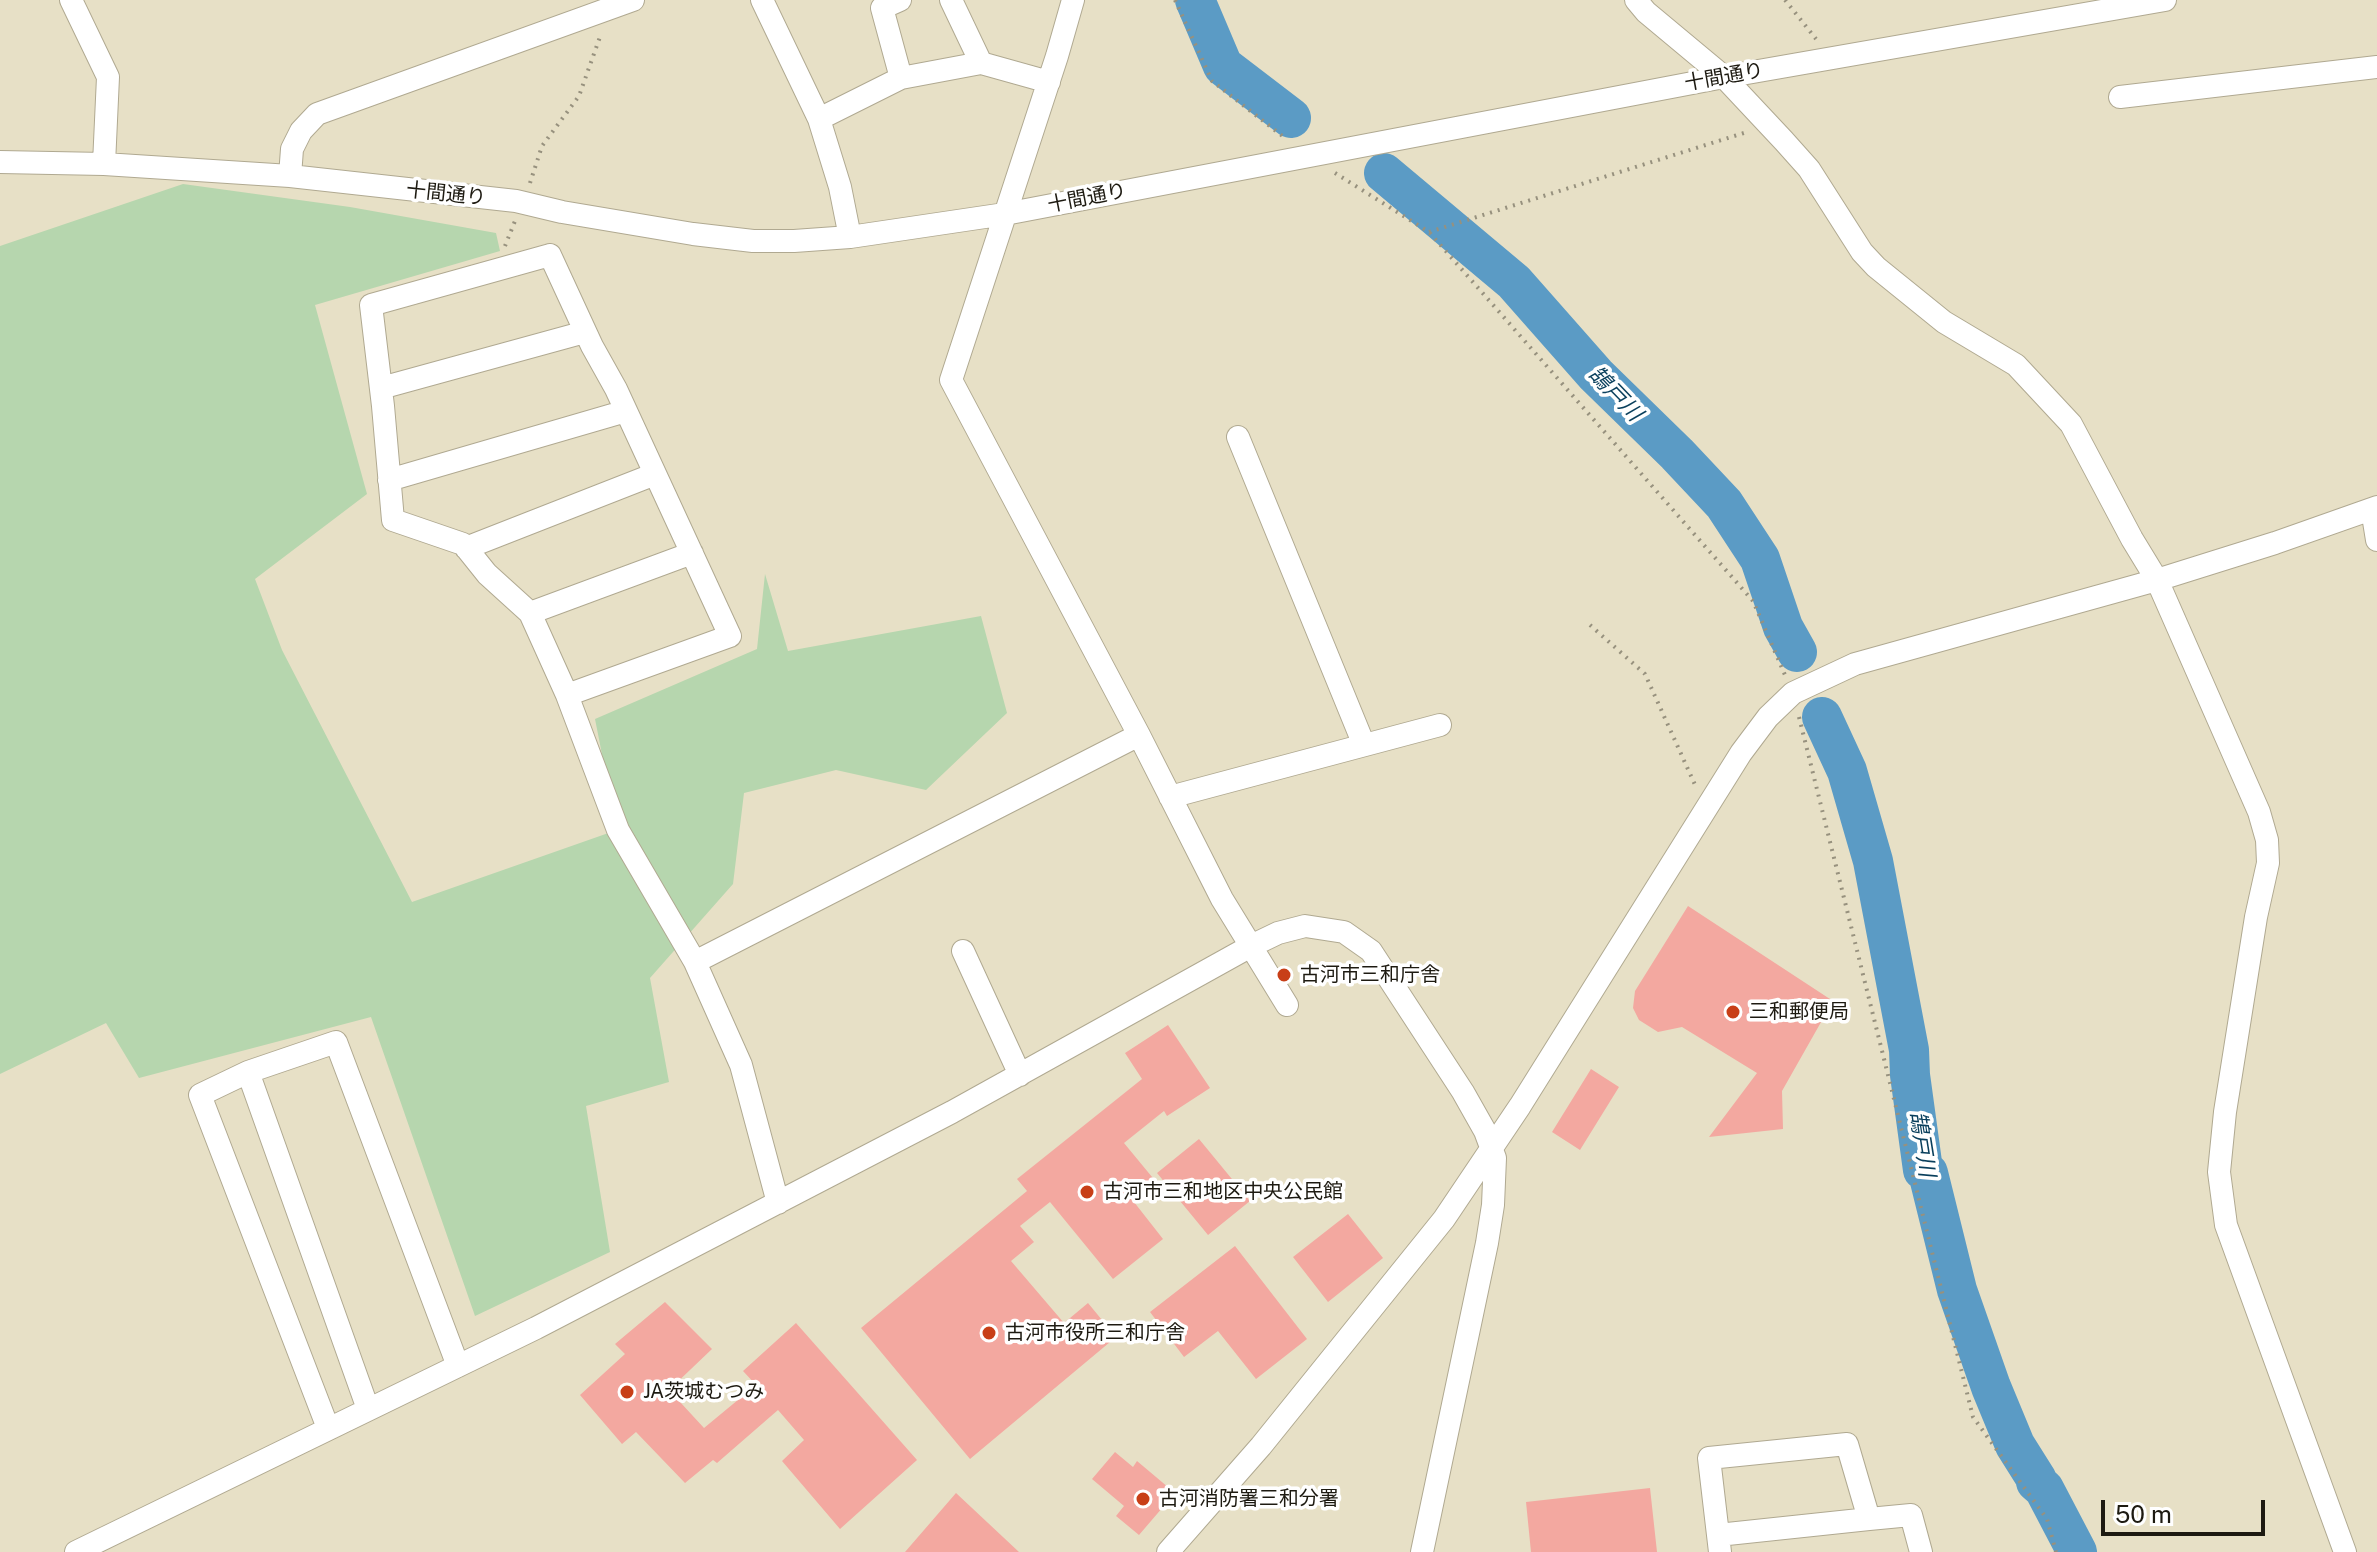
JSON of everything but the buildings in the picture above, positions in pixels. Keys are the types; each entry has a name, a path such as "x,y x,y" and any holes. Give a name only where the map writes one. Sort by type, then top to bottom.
{"street":[{"path":"71,0 108,77 104,164"},
{"path":"290,176 292,149 301,131 317,114 633,0"},
{"path":"762,0 819,119 840,187 850,237"},
{"path":"900,0 882,8 901,78"},
{"path":"951,0 981,63"},
{"path":"1073,0 951,380 1222,899 1287,1005"},
{"path":"1636,0 1646,12 1724,77 1809,169 1862,252 1876,267 1944,322 2016,365 2071,424 2157,580 2259,812 2267,840 2268,863 2256,917 2225,1112 2219,1172 2226,1225 2345,1552"},
{"name":"十間通り","path":"0,162 104,164 290,176 523,203 693,234 753,241 850,237 1005,214 1724,77 2165,0"},
{"path":"819,119 901,78 981,63 1049,82"},
{"path":"2120,97 2377,67"},
{"path":"567,695 730,636 550,255 371,305 393,520 463,544 487,574 530,613 567,695 618,830 695,962 741,1065 778,1203"},
{"path":"381,388 585,332"},
{"path":"389,480 626,411"},
{"path":"1238,437 1364,745"},
{"path":"466,548 655,474"},
{"path":"1168,1552 1261,1446 1434,1231 1492,1148 1741,753 1768,717 1793,693 1855,664 2157,580 2374,508 2377,540"},
{"path":"530,613 692,553"},
{"path":"1170,797 1440,725"},
{"path":"695,962 1139,735"},
{"path":"76,1552 536,1328 1020,1075 1251,946 1278,933 1305,926 1344,932 1371,951 1463,1092 1492,1148 1495,1167 1487,1243 1422,1552"},
{"path":"963,951 1020,1075"},
{"path":"328,1428 200,1095 248,1072 336,1042 458,1366"},
{"path":"248,1072 368,1409"},
{"path":"1869,1519 1847,1444 1709,1458 1719,1543 1911,1515 1921,1552"}],"path":[{"path":"1175,0 1212,81 1307,156 1429,232 1753,601 1793,693 1973,1417 2047,1519 2056,1552"},
{"path":"1785,0 1831,58"},
{"path":"495,271 542,146 579,96 610,8"},
{"path":"1429,232 1769,125"},
{"path":"1590,625 1645,674 1706,811"}],"green space":[{"path":"183,184 350,207 496,233 500,251 315,305 367,494 255,579 282,650 412,902 617,830 595,719 757,649 765,574 788,651 981,616 1007,713 926,790 836,770 744,793 733,884 650,978 669,1082 586,1106 610,1252 475,1316 371,1017 139,1078 106,1023 0,1074 0,246"}],"waterway":[{"name":"鵠戸川","path":"1195,0 1223,66 1291,118"},
{"name":"鵠戸川","path":"1384,173 1514,282 1596,375 1724,504 1760,559 1783,627 1797,652"},
{"name":"鵠戸川","path":"1822,717 1847,771 1873,861 1909,1050 1923,1170 1928,1173 1957,1290 2015,1445 2036,1482 2044,1489 2077,1552"}],"place":[{"name":"古河市三和庁舎","path":"1284,975"},
{"name":"三和郵便局","path":"1733,1012"},
{"name":"古河市三和地区中央公民館","path":"1087,1192"},
{"name":"古河市役所三和庁舎","path":"989,1333"},
{"name":"JA茨城むつみ","path":"627,1392"},
{"name":"古河消防署三和分署","path":"1143,1499"}]}
